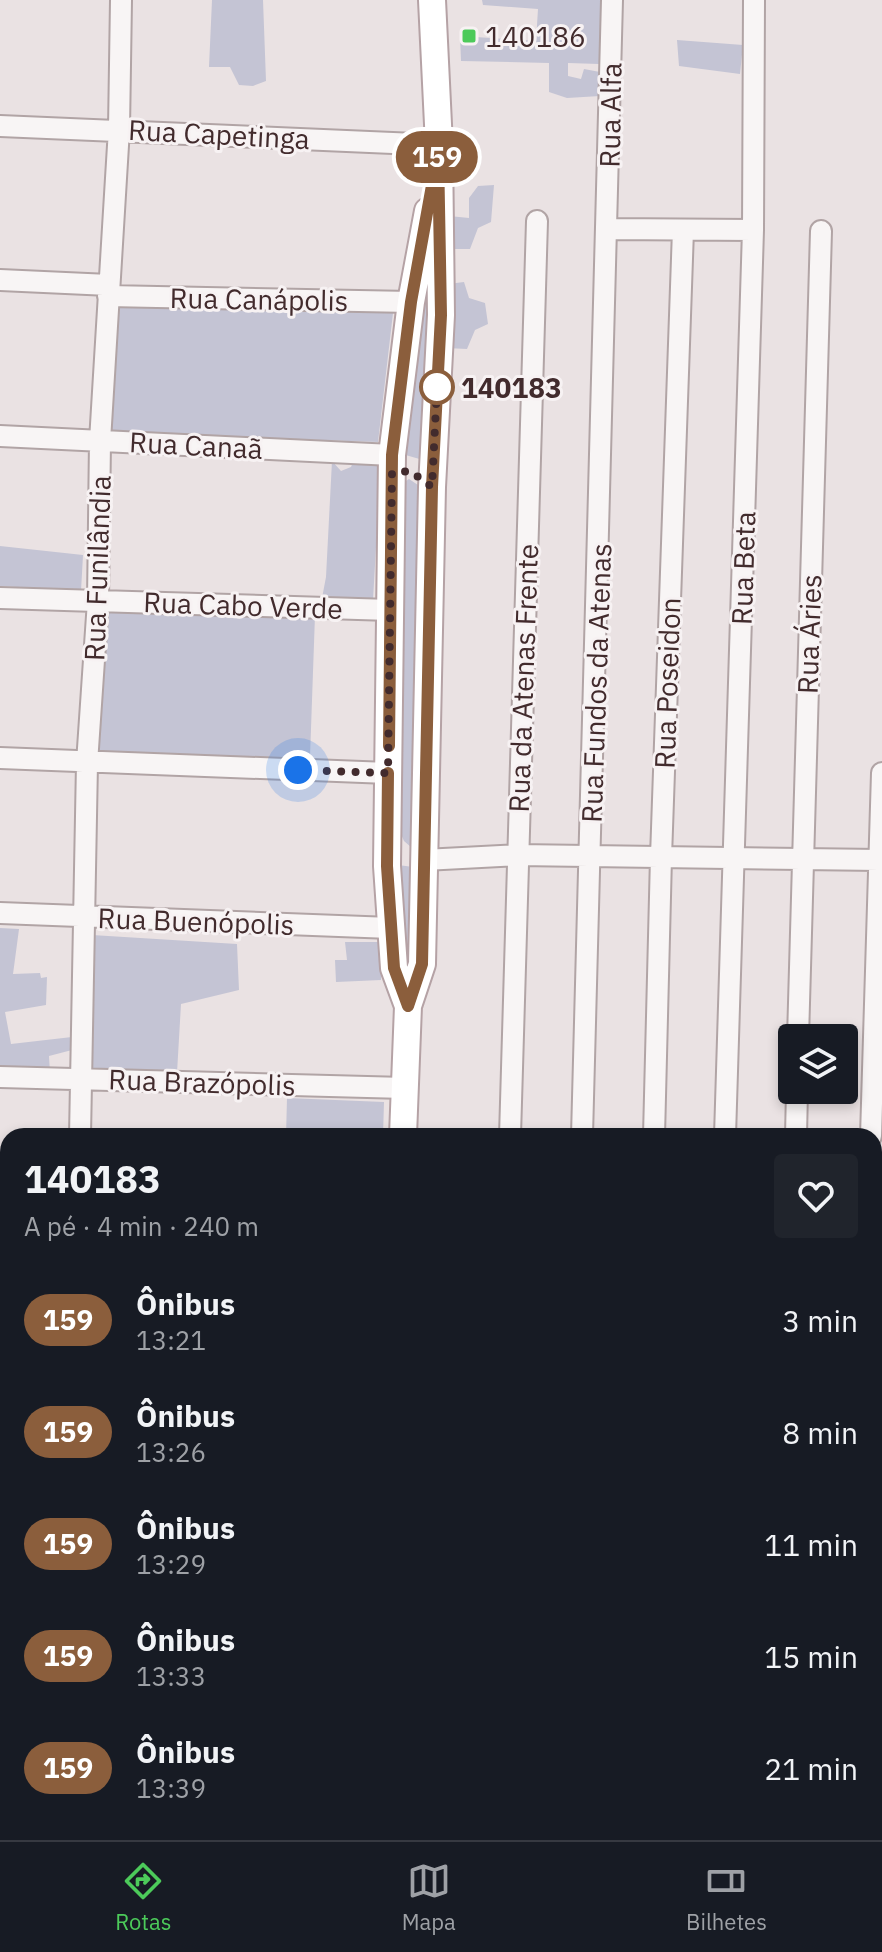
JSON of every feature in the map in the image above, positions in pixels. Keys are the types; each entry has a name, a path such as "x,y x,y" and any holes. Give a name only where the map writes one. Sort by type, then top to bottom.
{"main road":[{"path":"403,1128 408,1006 422,964 432,487 441,315 432,0"},
{"path":"408,1006 394,968 387,866 392,464 411,302 438,148"},
{"path":"392,464 410,471 432,487"},
{"path":"388,802 401,847 424,860"}],"street":[{"name":"Rua Funilândia","path":"80,1128 87,763 98,601 100,441 119,129 121,0"},
{"name":"Rua Alfa","path":"608,229 612,0"},
{"name":"Rua Beta","path":"725,1128 753,230 754,0"},
{"name":"Rua Capetinga","path":"0,126 119,129 438,148"},
{"name":"Rua da Atenas Frente","path":"510,1128 537,221"},
{"path":"608,229 753,230"},
{"name":"Rua Fundos da Atenas","path":"582,1128 608,229"},
{"name":"Rua Poseidon","path":"654,1128 683,230"},
{"name":"Rua Áries","path":"798,1024 821,231"},
{"name":"Rua Canápolis","path":"0,280 108,291 411,302"},
{"name":"Rua Canaã","path":"0,436 392,464"},
{"name":"Rua Cabo Verde","path":"0,598 390,610"},
{"path":"0,758 388,773"},
{"path":"872,1128 878,1029 882,773"},
{"path":"425,827 447,846 481,850 493,856"},
{"path":"424,860 518,855 879,860"},
{"name":"Rua Buenópolis","path":"0,913 391,928"},
{"name":"Rua Brazópolis","path":"0,1077 405,1088"},
{"path":"796,1128 797,1104"}],"shaded area":[{"path":"212,0 263,0 266,81 253,86 239,85 230,67 209,67"},
{"path":"482,0 601,0 599,64 568,63 568,76 581,79 584,69 600,72 600,96 567,98 549,92 549,63 461,61 460,36 536,41 538,9 483,5"},
{"path":"677,40 743,45 740,74 679,66"},
{"path":"494,185 491,222 478,228 470,249 448,249 449,216 469,218 469,198 478,186"},
{"path":"434,209 423,460 402,454"},
{"path":"464,282 469,298 485,303 488,324 475,330 467,349 446,348 448,284"},
{"path":"115,305 393,313 378,442 111,433"},
{"path":"381,459 373,600 322,598 326,577 332,461 341,471 351,467 354,460"},
{"path":"409,479 418,485 419,626 412,848 400,832 403,483"},
{"path":"0,546 83,555 81,591 0,586"},
{"path":"106,608 315,615 310,757 93,756"},
{"path":"398,865 413,867 407,987"},
{"path":"0,928 19,929 13,974 40,973 41,978 47,977 46,1005 5,1012 11,1044 72,1037 72,1050 49,1056 50,1073 0,1071"},
{"path":"92,935 237,944 239,990 181,1004 177,1073 89,1074"},
{"path":"345,942 382,942 381,980 336,982 335,960 347,960"},
{"path":"287,1098 384,1102 383,1128 286,1128"}],"bus line":[{"name":"159","path":"388,773 387,866 394,968 408,1006 422,964 432,487 441,315 438,152 411,302 392,455 389,746"}],"place":[{"name":"140186","path":"469,36"},
{"name":"140183","path":"437,387"}],"route":[{"path":"298,770 388,773 392,473 410,471 432,487 437,387"}]}
